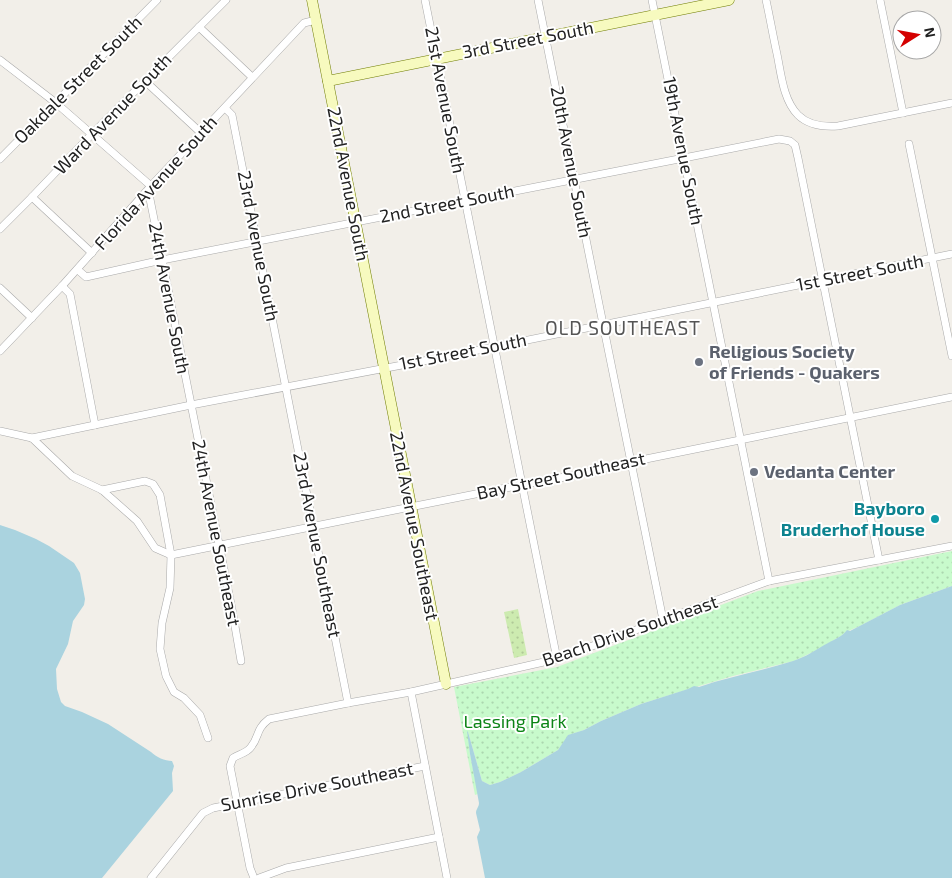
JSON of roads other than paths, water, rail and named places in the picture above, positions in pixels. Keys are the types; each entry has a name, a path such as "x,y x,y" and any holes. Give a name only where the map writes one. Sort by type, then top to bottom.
{"street":[{"name":"Oakdale Street South","path":"0,159 157,0"},
{"name":"Ward Avenue South","path":"0,229 226,0"},
{"name":"22nd Avenue South","path":"312,0 384,368"},
{"name":"21st Avenue South","path":"425,0 557,660"},
{"name":"20th Avenue South","path":"538,0 663,620"},
{"name":"19th Avenue South","path":"652,0 769,581"},
{"name":"3rd Street South","path":"328,81 729,0"},
{"path":"766,0 786,96 799,116 813,124 826,127 838,126 952,103"},
{"path":"880,0 902,113"},
{"name":"Florida Avenue South","path":"0,351 78,270 151,186 252,77 304,23 316,20"},
{"path":"199,27 252,77"},
{"path":"0,60 56,103 151,186"},
{"path":"145,80 201,133"},
{"name":"23rd Avenue South","path":"225,108 232,115 285,386"},
{"name":"2nd Street South","path":"78,270 86,276 779,139 790,140 795,146 822,280"},
{"path":"909,144 952,356"},
{"name":"24th Avenue South","path":"144,194 150,199 190,405"},
{"path":"32,197 92,253"},
{"name":"1st Street South","path":"32,438 952,254"},
{"path":"822,280 879,560"},
{"path":"62,286 70,294 95,425"},
{"path":"0,288 32,318"},
{"name":"22nd Avenue Southeast","path":"384,368 446,684"},
{"name":"23rd Avenue Southeast","path":"285,386 348,703"},
{"name":"Bay Street Southeast","path":"171,556 952,397"},
{"name":"24th Avenue Southeast","path":"190,405 241,661"},
{"path":"0,431 32,438 72,476 102,490 137,520 155,548 171,556"},
{"path":"102,490 145,481 153,484 160,495 171,556 170,588 162,623 160,648 166,676 174,692 184,698 200,715 208,738"},
{"name":"Beach Drive Southeast","path":"238,802 230,766 231,762 233,758 249,750 259,729 269,719 410,692 557,660 769,581 952,546"},
{"path":"410,692 447,878"},
{"name":"Sunrise Drive Southeast","path":"151,878 203,813 213,808 425,766"},
{"path":"238,802 250,868 254,878"},
{"path":"259,878 286,868 439,837"}],"water":[{"path":"0,525 49,546 74,563 80,573 85,599 84,605 73,621 68,644 56,669 57,689 61,702 65,706 108,724 158,757 172,761 174,766 172,773 173,791 102,878 0,878"},
{"path":"952,586 952,878 485,878 477,837 480,830 476,813 479,803 467,731 482,781 490,785 521,772 558,750 568,735 584,730 641,704 694,686 699,687 798,659 839,637 847,630 850,631 900,605"}],"place":[{"name":"Religious Society of Friends - Quakers","path":"699,362"},
{"name":"Vedanta Center","path":"754,472"},
{"name":"Bayboro Bruderhof House","path":"935,519"}],"district":[{"name":"OLD SOUTHEAST","path":"623,328"}],"park label":[{"name":"Lassing Park","path":"515,722"}]}
